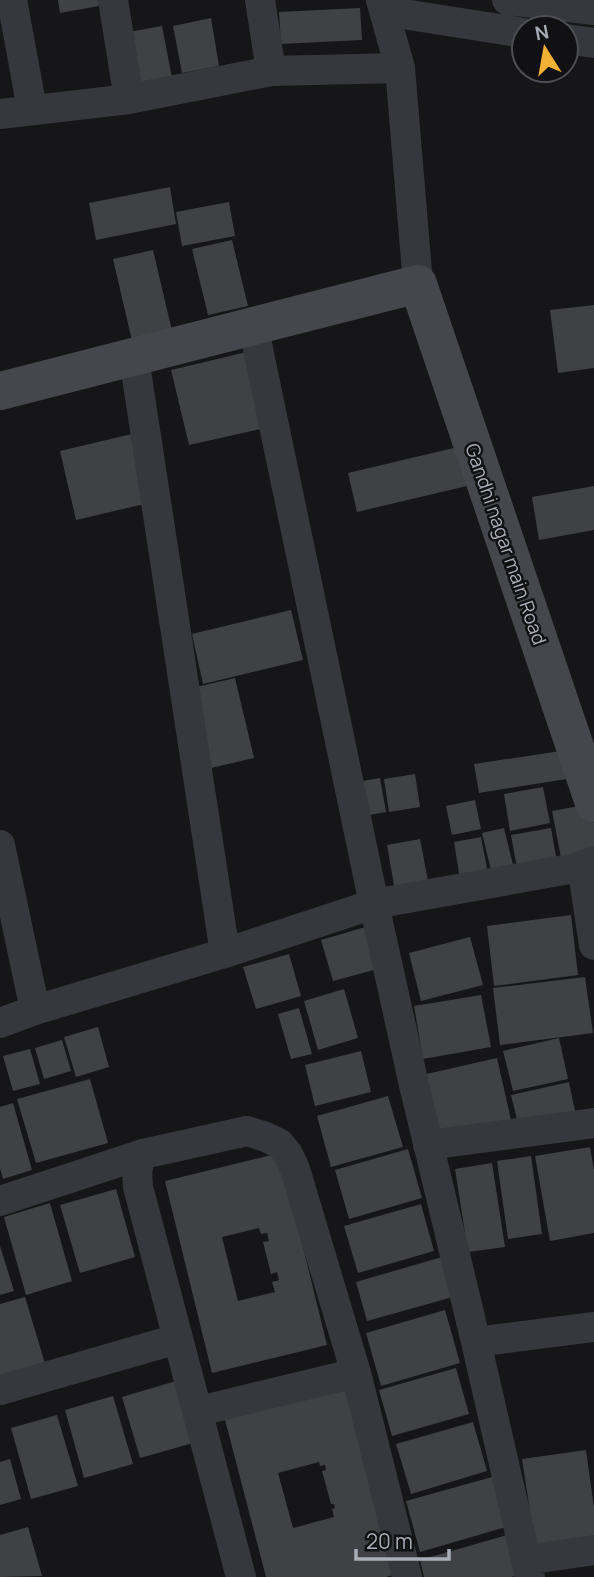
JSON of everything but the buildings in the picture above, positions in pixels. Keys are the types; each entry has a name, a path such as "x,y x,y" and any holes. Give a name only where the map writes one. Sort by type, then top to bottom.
{"street":[{"path":"12,0 32,109"},
{"path":"113,0 129,99"},
{"path":"260,0 271,71"},
{"path":"507,0 594,10"},
{"path":"0,391 418,284 400,68 382,6 510,30"},
{"path":"0,114 129,99 271,71 400,68"},
{"name":"Gandhi nagar main Road","path":"418,284 594,803"},
{"path":"253,325 373,904 528,1568 594,1550"},
{"path":"134,358 225,953"},
{"path":"0,845 35,1010"},
{"path":"0,1023 373,904 588,863 594,944"},
{"path":"428,1145 594,1123"},
{"path":"0,1201 143,1154 247,1131 279,1143 295,1168 356,1373 407,1577"},
{"path":"143,1154 138,1163 138,1187 241,1577"},
{"path":"476,1342 594,1327"},
{"path":"0,1390 177,1339"},
{"path":"199,1411 356,1373"}]}
